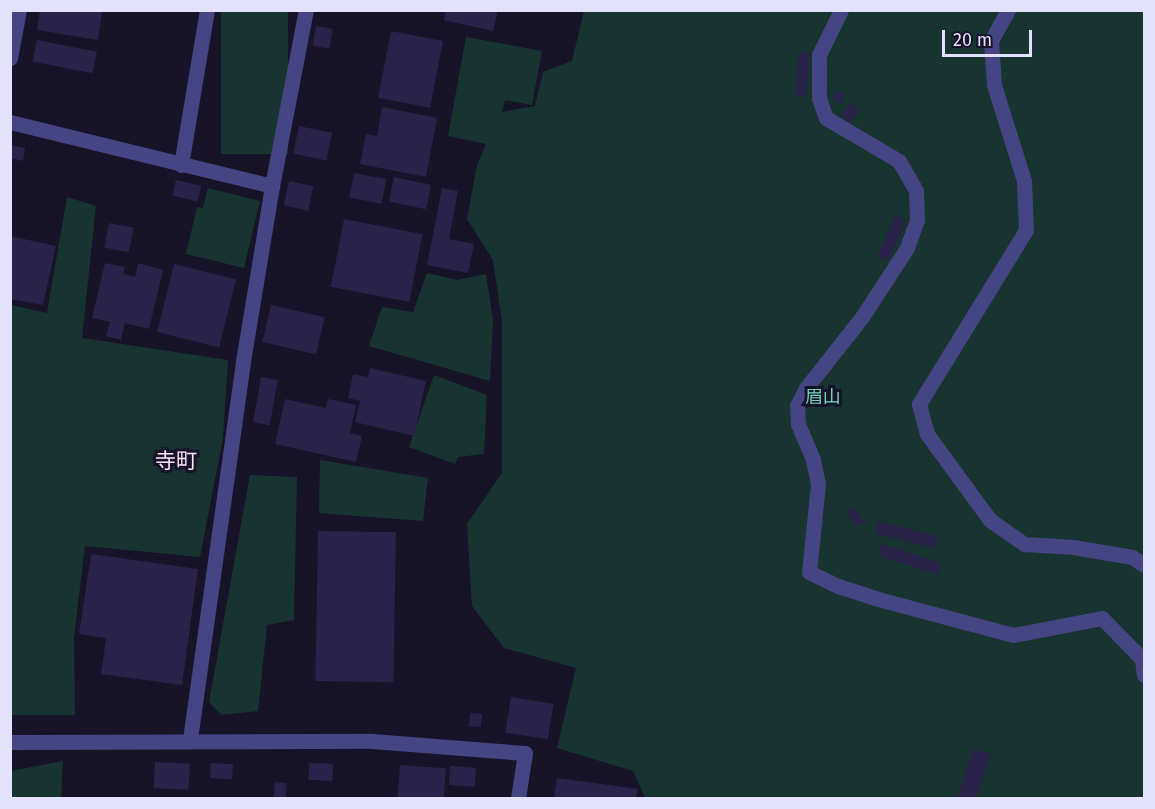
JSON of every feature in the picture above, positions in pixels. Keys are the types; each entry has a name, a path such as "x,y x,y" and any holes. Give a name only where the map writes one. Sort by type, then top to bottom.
{"street":[{"path":"10,58 19,10"},
{"path":"181,165 207,10"},
{"path":"190,741 243,362 272,186 306,10"},
{"path":"840,10 819,55 819,98 826,118 899,161 916,191 917,220 908,248 862,317 806,388 796,406 798,424 813,460 818,484 809,572 838,586 878,599 1013,635 1102,618 1142,659 1144,675"},
{"path":"1008,10 991,41 994,86 1024,181 1026,230 919,404 927,434 990,520 1024,544 1073,547 1132,557 1144,565"},
{"path":"10,122 272,186"},
{"path":"10,742 372,741 525,753 518,798"}],"green space":[{"path":"221,11 288,11 288,154 221,154"},
{"name":"眉山","path":"584,11 1144,11 1144,798 645,798 633,771 557,748 576,668 504,648 472,606 467,524 502,473 502,321 493,260 467,219 477,165 486,144 448,136 466,37 542,51 532,105 505,100 502,112 535,106 543,72 572,61"},
{"path":"208,188 260,201 244,268 186,254 197,207 203,208"},
{"path":"67,197 96,206 82,338 228,360 223,438 200,557 85,546 74,637 75,715 11,715 11,305 47,313"},
{"path":"427,273 457,280 486,274 493,321 490,381 369,346 382,307 413,312"},
{"path":"434,375 487,395 484,454 458,457 455,464 409,447"},
{"path":"320,460 428,478 423,521 319,513"},
{"path":"250,475 297,477 294,620 267,625 258,711 221,715 209,702"},
{"path":"63,761 61,798 11,798 11,771"}],"building":[{"path":"40,10 102,12 98,40 37,30"},
{"path":"446,10 498,10 493,31 444,20"},
{"path":"316,26 333,29 329,49 313,46"},
{"path":"391,31 443,41 430,108 378,98"},
{"path":"37,40 97,52 93,73 33,62"},
{"path":"799,52 810,53 806,96 795,95"},
{"path":"835,91 845,93 843,103 833,101"},
{"path":"851,103 860,111 849,123 840,115"},
{"path":"382,107 437,118 426,177 360,164 366,134 377,136"},
{"path":"299,126 332,133 326,160 293,153"},
{"path":"10,145 25,148 23,161 10,158"},
{"path":"354,173 386,179 382,204 349,198"},
{"path":"394,177 431,185 426,209 389,201"},
{"path":"176,180 201,186 198,201 172,196"},
{"path":"289,181 313,186 308,211 284,205"},
{"path":"442,188 458,191 449,239 474,244 468,273 427,265"},
{"path":"895,216 906,221 888,261 877,256"},
{"path":"344,219 423,234 409,302 331,287"},
{"path":"109,223 134,228 129,252 104,248"},
{"path":"10,236 56,246 43,305 10,299"},
{"path":"105,263 125,267 123,274 135,277 138,263 163,270 149,329 125,323 121,340 106,336 110,322 92,318"},
{"path":"174,264 236,279 219,347 157,332"},
{"path":"271,305 325,317 316,354 262,342"},
{"path":"370,368 426,381 414,436 355,422 360,401 348,398 353,374 368,377"},
{"path":"261,377 278,380 270,425 253,422"},
{"path":"285,399 326,408 328,399 356,405 350,433 362,436 356,462 275,444"},
{"path":"854,507 864,521 857,526 847,512"},
{"path":"878,521 938,536 935,549 875,534"},
{"path":"318,531 396,532 393,682 315,681"},
{"path":"882,544 942,563 938,575 878,555"},
{"path":"91,554 198,569 182,685 101,674 106,638 79,634"},
{"path":"511,697 553,704 548,739 505,733"},
{"path":"470,713 482,714 481,727 469,726"},
{"path":"973,749 991,754 976,798 957,798"},
{"path":"155,762 190,764 189,790 154,788"},
{"path":"211,763 233,764 232,779 210,778"},
{"path":"309,763 333,764 332,781 308,780"},
{"path":"400,765 446,768 444,798 398,798"},
{"path":"450,766 476,768 475,787 449,785"},
{"path":"557,778 638,789 636,798 554,798"},
{"path":"275,782 287,783 286,798 274,798"}],"district":[{"name":"寺町","path":"176,461"}]}
